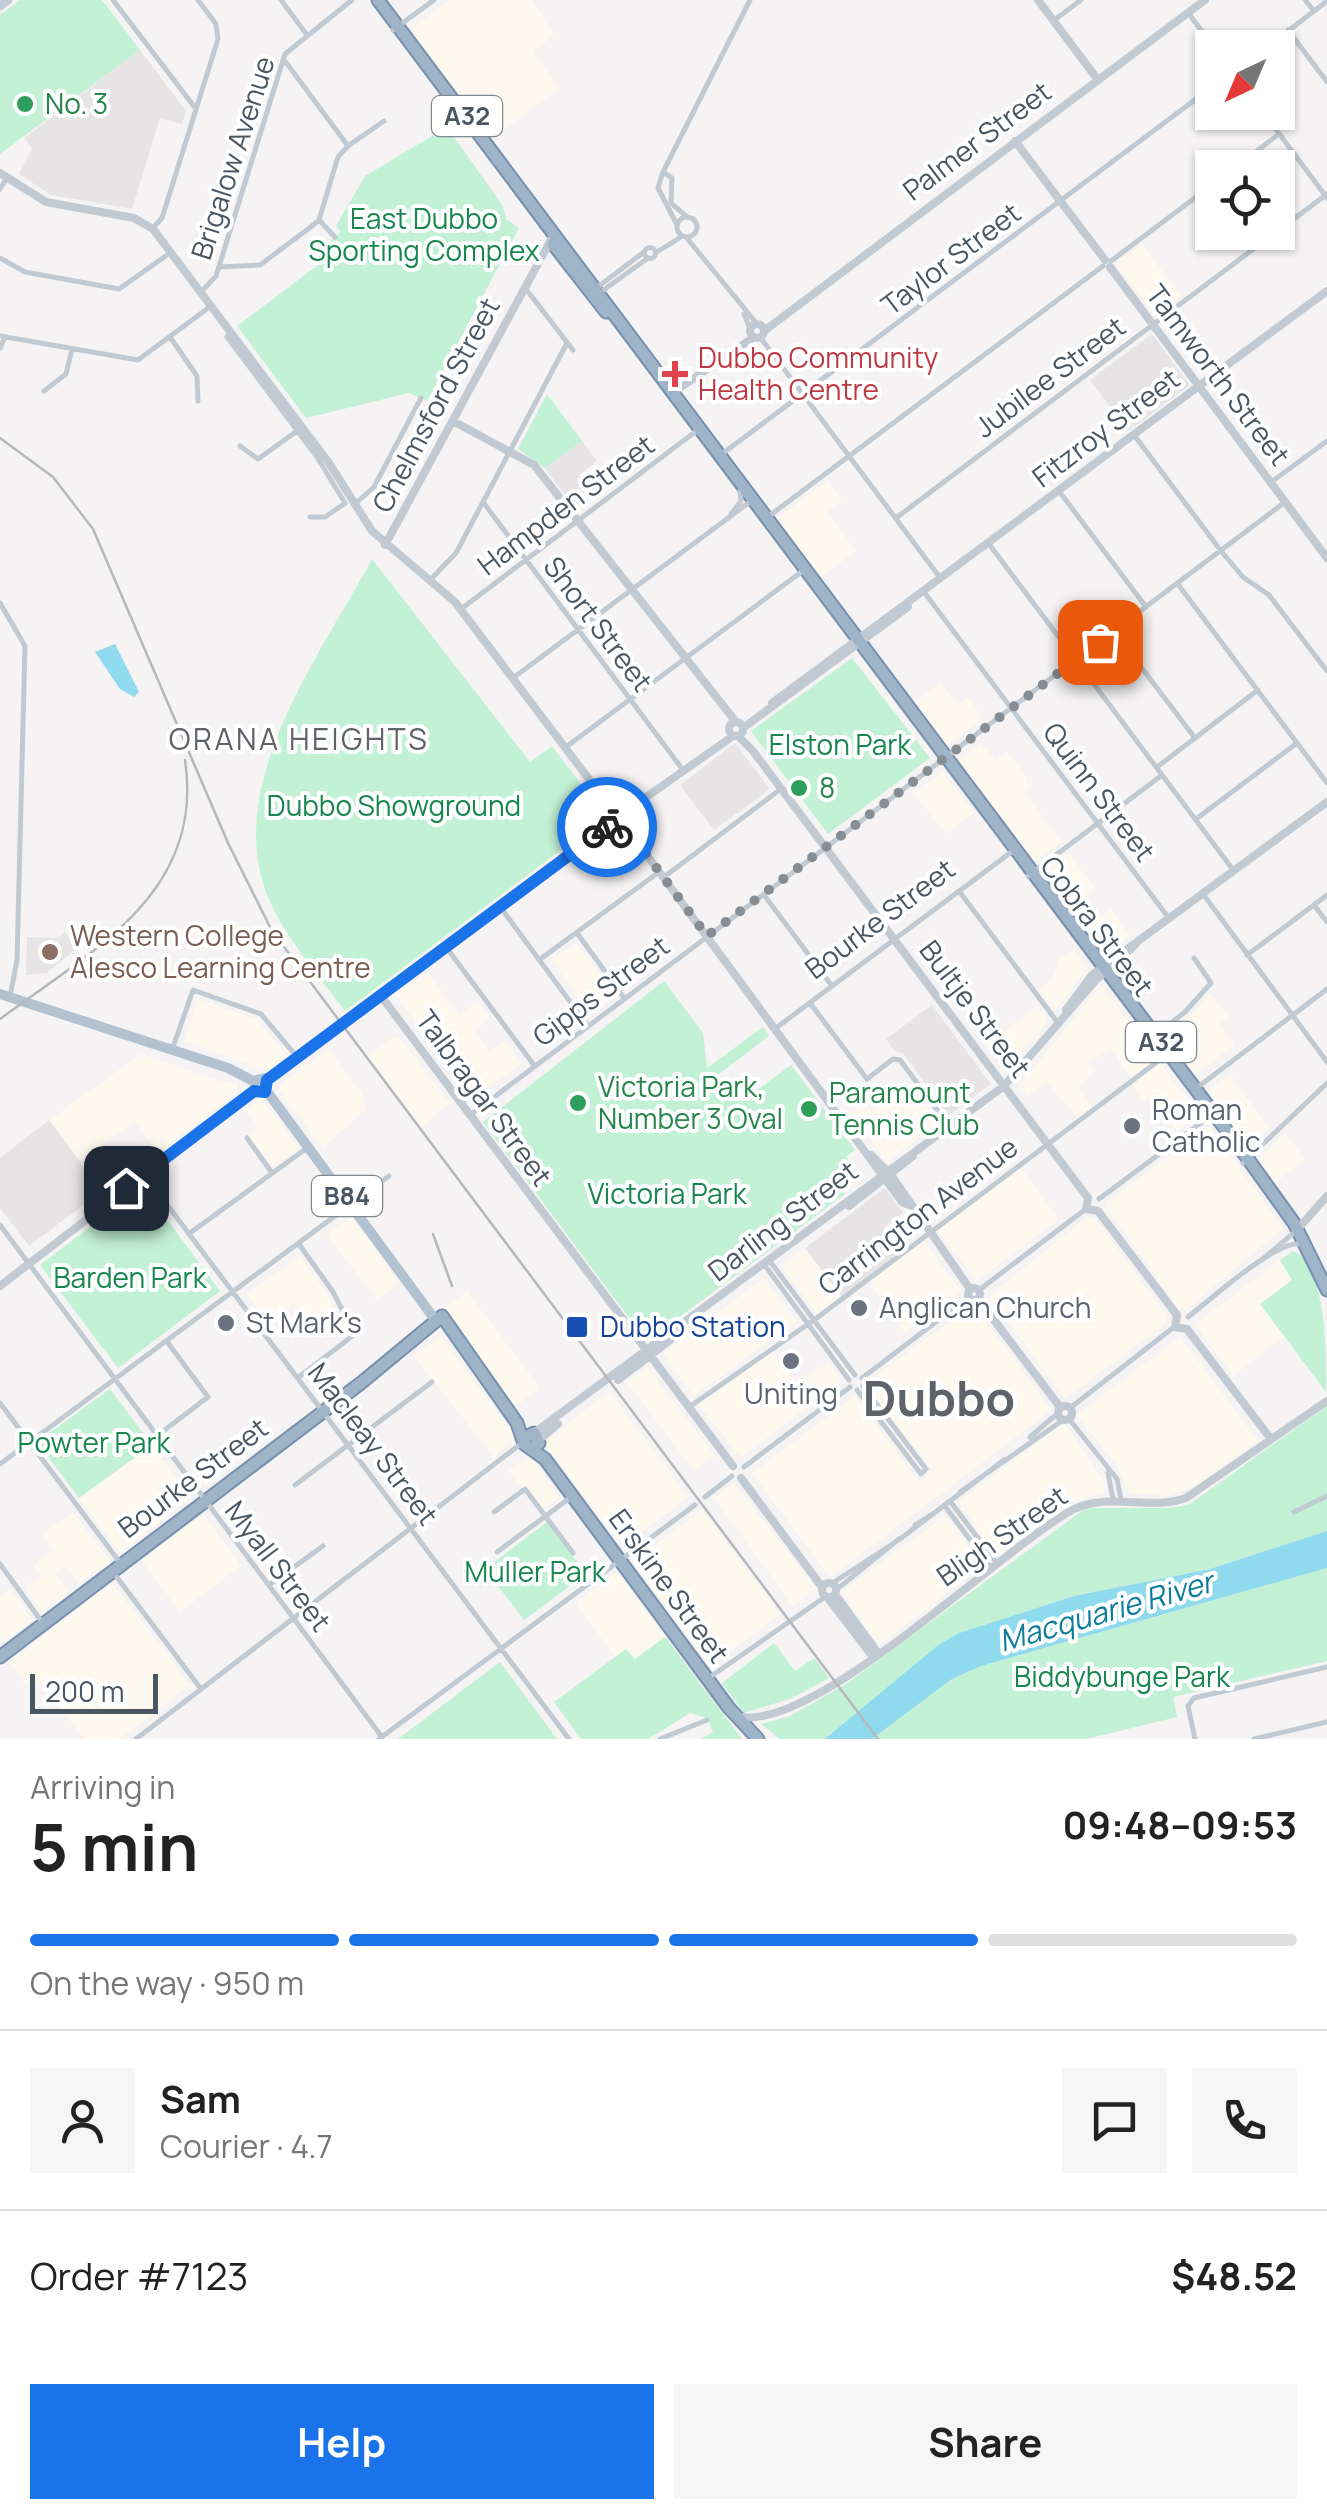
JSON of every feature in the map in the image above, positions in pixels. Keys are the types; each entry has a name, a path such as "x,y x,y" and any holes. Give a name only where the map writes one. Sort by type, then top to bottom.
{"highway":[{"name":"Cobra Street","path":"368,0 396,28"},
{"name":"Cobra Street","path":"378,0 1211,1116"},
{"name":"Cobra Street","path":"741,488 764,519"},
{"name":"Cobra Street","path":"1166,1055 1297,1230"},
{"name":"Cobra Street","path":"1246,1161 1297,1230"},
{"name":"A32","path":"1297,1230 1327,1290"},
{"name":"Bourke Street","path":"0,1657 441,1321"},
{"name":"Erskine Street","path":"441,1321 729,1708 749,1722 759,1739"}],"main road":[{"path":"0,6 8,0"},
{"path":"3,995 172,1050 260,1086"},
{"name":"Erskine Street","path":"260,1086 441,1321"}],"street":[{"path":"114,0 196,109"},
{"path":"152,229 162,218 219,34 198,0"},
{"path":"281,0 307,35"},
{"name":"Brigalow Avenue","path":"201,292 211,285 219,267 284,60 307,35 352,0"},
{"path":"396,28 434,0"},
{"path":"750,0 658,188 677,226 941,579"},
{"path":"1038,0 1098,80"},
{"path":"1054,21 1082,0"},
{"name":"Palmer Street","path":"678,401 756,330 1205,0"},
{"path":"1305,0 1314,12"},
{"path":"1288,30 1327,1"},
{"path":"1188,12 1201,30"},
{"path":"1295,39 1327,82"},
{"path":"284,60 348,146"},
{"name":"Taylor Street","path":"721,460 803,394 1195,101"},
{"path":"219,267 260,265 319,220 338,157 384,121"},
{"path":"1276,130 1326,196"},
{"path":"1259,150 1279,134"},
{"name":"Tamworth Street","path":"1015,140 1327,558"},
{"path":"663,172 672,178 671,203 696,223 708,264"},
{"path":"0,190 4,176 46,202 134,218 152,229 231,331 350,503 385,545 461,609 613,811 612,823"},
{"name":"Jubilee Street","path":"1295,219 1326,196"},
{"path":"764,519 1195,198"},
{"path":"650,253 687,217"},
{"path":"319,220 335,237"},
{"path":"595,292 671,240 696,232"},
{"name":"Chelmsford Street","path":"385,545 553,238"},
{"path":"640,238 660,267"},
{"name":"Jubilee Street","path":"896,518 1253,250"},
{"path":"0,258 24,272 119,289 170,253"},
{"path":"525,286 573,350"},
{"name":"Fitzroy Street","path":"625,812 1327,291"},
{"path":"0,348 3,337 138,360 212,306"},
{"path":"170,338 197,376 198,401"},
{"path":"430,580 456,553 567,343"},
{"path":"44,390 66,374 72,350"},
{"path":"310,517 326,517 374,488 421,398"},
{"name":"Bultje Street","path":"453,421 534,465 782,788 1088,1198"},
{"path":"240,446 258,458 299,429"},
{"name":"Hampden Street","path":"461,609 700,434"},
{"path":"1134,435 1221,551 1243,577 1269,595 1327,672"},
{"path":"1270,483 1327,440"},
{"path":"729,516 741,501 741,488"},
{"path":"1059,491 1146,606"},
{"name":"Short Street","path":"482,502 682,770"},
{"name":"Gipps Street","path":"469,1116 1285,502"},
{"path":"513,678 750,504"},
{"path":"990,544 1234,871"},
{"path":"566,748 802,571"},
{"path":"1178,583 1327,783"},
{"name":"Quinn Street","path":"924,592 1170,920"},
{"path":"0,603 25,646 17,960 3,995"},
{"path":"1136,659 1195,738"},
{"path":"1157,767 1258,690"},
{"path":"1196,820 1298,742"},
{"path":"1030,874 1162,774"},
{"path":"540,960 782,788"},
{"name":"Darling Street","path":"136,1739 1004,1086 1103,970 1327,802"},
{"path":"613,811 625,812 624,824 661,875 1108,1470 1117,1499"},
{"path":"0,1286 612,823 624,824"},
{"name":"Bourke Street","path":"776,1028 1012,851"},
{"path":"959,890 1058,1023"},
{"path":"764,894 832,986"},
{"path":"1203,894 1327,1062"},
{"path":"1247,954 1327,895"},
{"path":"1314,905 1327,922"},
{"path":"500,907 588,1026"},
{"path":"577,933 625,998"},
{"path":"446,947 535,1066"},
{"path":"1153,1037 1185,1012 1211,983 1194,958"},
{"path":"1200,1106 1195,1089 1327,989"},
{"path":"172,1050 192,990 261,1014 298,1058"},
{"name":"Talbragar Street","path":"380,996 649,1352 735,1473 876,1655"},
{"path":"810,1003 866,1078 892,1059 900,1060 950,1127"},
{"name":"Carrington Avenue","path":"689,1407 814,1320 1166,1055"},
{"path":"1246,1161 1327,1083"},
{"path":"705,1497 1086,1209 1088,1198 1099,1199 1211,1116"},
{"path":"247,1138 272,1173"},
{"path":"190,1234 309,1146"},
{"name":"Macleay Street","path":"144,1174 569,1739"},
{"path":"0,1464 390,1176"},
{"path":"1271,1256 1327,1196"},
{"path":"1099,1199 1098,1211 1177,1315 1188,1317"},
{"path":"1086,1209 1098,1211"},
{"path":"1284,1209 1298,1219 1313,1212"},
{"name":"Myall Street","path":"0,1225 380,1738"},
{"path":"1186,1328 1188,1317 1297,1230"},
{"path":"1262,1260 1294,1242 1310,1253"},
{"path":"298,1244 333,1292 355,1334 298,1378"},
{"path":"768,1264 806,1322 856,1383 926,1469 924,1473 856,1383 814,1320 768,1264"},
{"path":"707,1679 1064,1414 1175,1327 1177,1315"},
{"path":"1175,1327 1186,1328 1271,1439"},
{"path":"158,1435 208,1397 168,1342"},
{"path":"295,1485 432,1382"},
{"name":"Bligh Street","path":"749,1722 814,1695 876,1655 1066,1514 1117,1499 1165,1503 1186,1498 1327,1401"},
{"path":"0,1403 201,1690"},
{"path":"494,1512 525,1488 572,1553"},
{"path":"497,1552 572,1496"},
{"path":"1294,1512 1327,1496"},
{"path":"947,1503 994,1566"},
{"path":"380,1738 695,1505"},
{"path":"268,1585 323,1546"},
{"path":"0,1564 44,1624"},
{"path":"1195,1739 1189,1702 1327,1667"},
{"path":"759,1739 755,1726 763,1714"},
{"path":"660,1739 706,1720"},
{"path":"1254,1739 1327,1722"}],"shaded area":[{"path":"450,0 532,0 554,35 533,52 560,88 492,139 413,35 415,26"},
{"path":"140,50 186,111 182,124 160,118 132,209 51,195 19,174 32,148 24,138"},
{"path":"1142,244 1181,296 1155,315 1115,264"},
{"path":"1152,334 1190,385 1128,431 1090,380"},
{"path":"582,441 597,461 579,475 595,496 576,510 545,468"},
{"path":"828,480 842,500 827,512 856,551 820,578 776,519"},
{"path":"941,683 958,704 968,697 983,718 946,745 915,702"},
{"path":"735,743 770,789 714,830 680,785"},
{"path":"981,743 995,761 1007,752 1026,776 1029,787 1024,792 1062,842 1034,863 958,761"},
{"path":"942,772 974,813 946,834 914,793"},
{"path":"1069,853 1096,890 1070,910 1042,874"},
{"path":"1111,909 1130,936 1104,955 1084,929"},
{"name":"Western College Alesco Learning Centre","path":"65,932 77,948 47,973 26,975 27,937 57,938"},
{"path":"576,943 617,995 589,1015 552,960"},
{"path":"1074,949 1088,968 1055,1011 1039,990 1052,979 1059,960"},
{"path":"428,972 459,1015 478,1002 490,1018 474,1031 489,1051 506,1040 522,1063 472,1100 396,995"},
{"path":"1101,985 1157,1059 1131,1078 1110,1048 1089,1063 1094,1070 1078,1088 1092,1107 1078,1118 1047,1083 1027,1097 1019,1086"},
{"path":"1210,993 1228,1016 1220,1024 1235,1044 1195,1076 1164,1036 1185,1021"},
{"path":"198,999 257,1019 286,1055 267,1070 184,1041"},
{"path":"932,1005 991,1084 949,1115 903,1053 894,1051 886,1039"},
{"path":"1037,1006 1048,1020 1006,1070 985,1045"},
{"path":"398,1036 450,1103 421,1126 367,1054"},
{"path":"328,1048 362,1094 367,1108 323,1148 277,1087"},
{"path":"141,1054 220,1081 237,1082 237,1093 158,1152 134,1121 80,1162 49,1120"},
{"path":"1160,1063 1198,1114 1177,1131 1151,1096 1143,1100 1131,1083"},
{"path":"1230,1074 1269,1128 1247,1149 1207,1093"},
{"path":"911,1084 939,1123 887,1162 850,1112 865,1103 872,1112"},
{"path":"261,1098 298,1148 273,1167 248,1135 258,1127 246,1110"},
{"path":"49,1120 102,1191 29,1246 0,1208 0,1158"},
{"path":"1210,1128 1283,1228 1186,1310 1178,1308 1105,1204"},
{"path":"1285,1133 1305,1159 1274,1184 1257,1161"},
{"path":"1021,1168 1059,1219 977,1281 937,1230"},
{"path":"885,1188 903,1213 883,1228 900,1252 842,1297 805,1248"},
{"path":"1088,1216 1095,1218 1168,1317 1165,1324 1065,1399 989,1296"},
{"path":"351,1217 400,1283 377,1300 327,1235"},
{"path":"923,1240 961,1291 905,1333 869,1282"},
{"path":"805,1248 842,1297 818,1315 781,1266"},
{"path":"300,1255 332,1301 336,1318 316,1333 294,1303 268,1321 247,1294"},
{"path":"1280,1260 1292,1280 1261,1304 1285,1336 1233,1376 1195,1324"},
{"path":"764,1278 797,1321 694,1396 663,1353"},
{"path":"467,1291 540,1388 516,1406 444,1309"},
{"path":"969,1307 975,1307 1052,1410 830,1577 752,1473 855,1396 918,1480 925,1478 932,1470 869,1389 869,1381"},
{"path":"440,1336 516,1437 494,1458 414,1356"},
{"path":"1180,1337 1258,1441 1195,1486 1169,1496 1129,1493 1116,1464 1076,1415"},
{"path":"773,1351 797,1383 829,1362 842,1380 741,1458 699,1405"},
{"path":"646,1366 715,1456 694,1471 627,1382"},
{"path":"609,1391 689,1497 622,1546 544,1443"},
{"path":"1066,1425 1107,1486 1103,1493 1069,1504 997,1556 958,1502"},
{"path":"152,1445 191,1498 120,1553 79,1498"},
{"path":"529,1455 560,1497 543,1510 508,1471"},
{"path":"733,1482 816,1588 793,1606 714,1498"},
{"path":"702,1510 780,1614 711,1667 632,1562"},
{"path":"73,1512 110,1561 79,1584 65,1566 55,1573 69,1592 42,1612 25,1587 40,1576 33,1565 53,1550 42,1535"},
{"path":"203,1514 241,1566 180,1612 141,1560"},
{"path":"946,1515 983,1566 879,1645 841,1592"},
{"path":"617,1572 665,1637 634,1660 626,1649 615,1657 576,1603"},
{"path":"112,1583 190,1685 120,1739 84,1739 39,1679 27,1687 9,1662"},
{"path":"10,1589 32,1620 0,1645 0,1596"}],"green space":[{"path":"20,0 102,0 140,50 0,154 0,15"},
{"name":"East Dubbo Sporting Complex","path":"447,127 503,206 506,219 519,228 427,401 409,393 306,418 237,326 322,262 331,240 341,232 336,226 365,176"},
{"path":"547,394 582,441 545,468 518,449"},
{"name":"Dubbo Showground","path":"372,559 530,762 552,746 603,813 601,820 345,1011 293,942 268,897 257,854 258,811 267,766 283,722"},
{"name":"Elston Park","path":"852,658 930,758 828,834 751,731"},
{"name":"Victoria Park","path":"664,981 703,1033 707,1068 763,1027 769,1036 707,1083 722,1103 734,1094 741,1102 791,1065 855,1150 846,1157 855,1169 838,1181 845,1194 650,1339 630,1319 483,1122"},
{"name":"Barden Park","path":"143,1187 220,1291 118,1368 40,1265"},
{"path":"1293,1251 1313,1274 1319,1293 1326,1392 1260,1304 1292,1280 1280,1260"},
{"name":"Powter Park","path":"110,1389 152,1445 79,1498 37,1442"},
{"path":"1327,1406 1327,1531 1210,1569 1074,1596 959,1633 825,1739 780,1739 761,1724 790,1716 846,1684 1086,1508 1171,1508 1190,1504"},
{"name":"Muller Park","path":"547,1522 586,1574 524,1620 485,1569"},
{"name":"Biddybunge Park","path":"1327,1568 1327,1661 1173,1697 1177,1717 1086,1739 872,1739 952,1679 981,1666"},
{"path":"665,1637 742,1739 701,1739 713,1732 708,1718 690,1713 648,1739 581,1739 554,1702 626,1649 635,1659"},
{"path":"774,1643 795,1671 814,1658 829,1678 792,1698 744,1713 722,1683"},
{"path":"500,1662 557,1739 398,1739"}],"water":[{"path":"115,644 139,692 134,697 120,689 95,652"},
{"name":"Macquarie River","path":"1327,1531 1327,1568 981,1666 952,1679 872,1739 825,1739 937,1646 959,1633 1074,1596 1210,1569"}],"railway":[{"path":"0,438 53,477 93,529 228,843 272,931 878,1739"},
{"path":"0,1019 104,942 159,883 177,847 187,807 185,760"},
{"path":"433,1234 452,1286"}],"way so far":[{"path":"607,827 612,823 624,824 707,936 1100,642"}],"place":[{"name":"No. 3","path":"25,104"},
{"name":"Dubbo Community Health Centre","path":"675,374"},
{"name":"8","path":"799,788"},
{"name":"Western College Alesco Learning Centre","path":"50,952"},
{"name":"Victoria Park, Number 3 Oval","path":"578,1103"},
{"name":"Paramount Tennis Club","path":"809,1109"},
{"name":"Roman Catholic","path":"1132,1126"},
{"name":"Anglican Church","path":"859,1308"},
{"name":"St Mark's","path":"226,1323"},
{"name":"Dubbo Station","path":"577,1327"},
{"name":"Uniting","path":"791,1361"}],"district":[{"name":"ORANA HEIGHTS","path":"299,740"},
{"name":"Dubbo","path":"939,1399"}],"route":[{"path":"126,1188 254,1091 265,1092 267,1080 607,827"}]}
